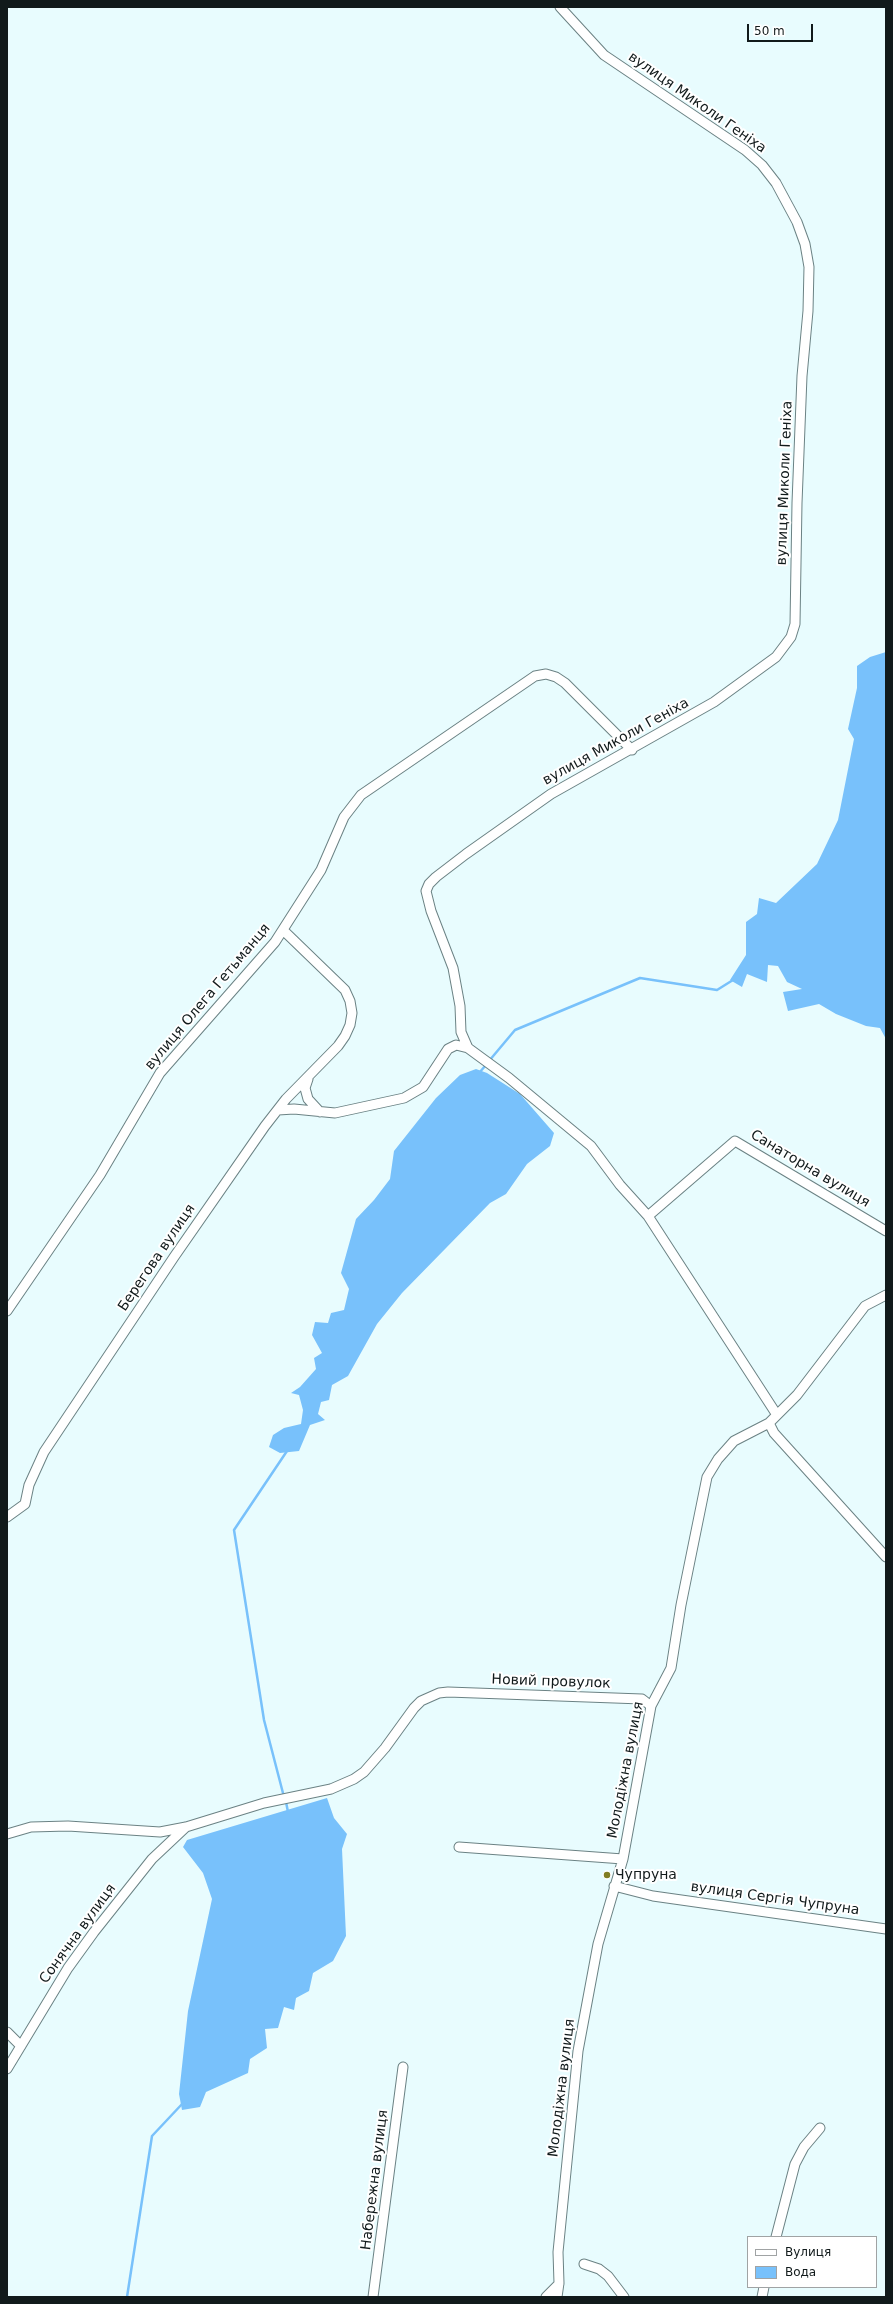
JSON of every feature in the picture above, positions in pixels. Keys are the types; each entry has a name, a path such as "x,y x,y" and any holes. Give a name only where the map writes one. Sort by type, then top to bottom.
{"street":[{"name":"вулиця Миколи Геніха","path":"468,1048 461,1032 460,1006 454,968 426,891 433,880 471,850 551,794 632,750 714,702 776,657 791,637 796,612 797,503 802,376 808,311 809,267 805,244 797,222 776,183 762,165 745,150 604,55 560,7"},
{"name":"вулиця Олега Гетьманця","path":"7,1310 100,1175 160,1073 275,942 321,870 344,817 361,795 535,676 551,676 565,683 632,750"},
{"name":"Берегова вулиця","path":"7,1517 25,1504 29,1485 44,1452 174,1257 278,1110 338,1046 350,1025 351,1007 345,990 283,930"},
{"path":"278,1110 294,1109 335,1113 404,1098 423,1087 448,1049 456,1045 468,1048 509,1078 591,1146 620,1185 648,1216 777,1415"},
{"path":"309,1077 305,1088 308,1099 321,1112"},
{"name":"Санаторна вулиця","path":"648,1216 735,1141 886,1231"},
{"name":"Молодіжна вулиця","path":"557,2297 559,2283 558,2252 578,2051 598,1944 623,1859 651,1706 671,1668 681,1605 707,1477 718,1459 734,1441 769,1423 797,1395 865,1306 886,1295"},
{"path":"769,1423 774,1432 886,1557"},
{"name":"Новий провулок","path":"7,1834 31,1827 68,1826 160,1832 186,1827 264,1803 331,1790 343,1785 359,1775 373,1763 414,1708 430,1696 448,1692 642,1699 651,1706"},
{"name":"Сонячна вулиця","path":"7,2069 68,1968 94,1932 152,1859 186,1827"},
{"path":"459,1847 623,1859"},
{"name":"вулиця Сергія Чупруна","path":"614,1886 653,1896 886,1929"},
{"path":"7,2032 21,2046"},
{"name":"Набережна вулиця","path":"374,2297 403,2067"},
{"path":"776,2236 795,2164 804,2147 820,2128"},
{"path":"584,2264 599,2269 608,2276 624,2297"},
{"path":"546,2297 559,2283"}],"water":[{"path":"886,652 886,1039 880,1028 866,1026 836,1014 819,1004 788,1011 783,992 802,989 787,982 778,966 768,965 767,982 747,974 742,987 730,980 746,955 746,922 757,914 759,898 776,903 817,864 838,820 854,739 848,729 857,688 857,666 870,657"},
{"path":"476,1069 487,1073 520,1094 554,1133 550,1146 527,1164 506,1194 490,1203 402,1293 377,1324 348,1376 332,1385 329,1400 321,1402 318,1414 325,1420 310,1425 299,1451 280,1453 269,1447 273,1435 284,1428 301,1424 303,1410 299,1395 291,1393 300,1387 316,1369 314,1358 322,1353 312,1335 315,1322 328,1323 331,1313 344,1310 349,1289 341,1273 356,1219 374,1200 390,1179 394,1151 436,1098 460,1075"},
{"path":"327,1798 334,1818 347,1834 342,1849 346,1936 333,1961 313,1973 309,1991 296,1998 294,2010 284,2007 278,2028 265,2029 267,2048 250,2059 248,2073 206,2092 200,2107 182,2110 179,2094 188,2011 212,1899 203,1873 183,1847 187,1840"}],"waterway":[{"path":"489,1061 515,1030 640,978 717,990 733,980"},
{"path":"479,1073 486,1065"},
{"path":"284,1797 264,1720 234,1530 287,1451"},
{"path":"286,1802 288,1812"},
{"path":"127,2297 152,2136 183,2103"}],"place":[{"name":"Чупруна","path":"607,1875"}]}
